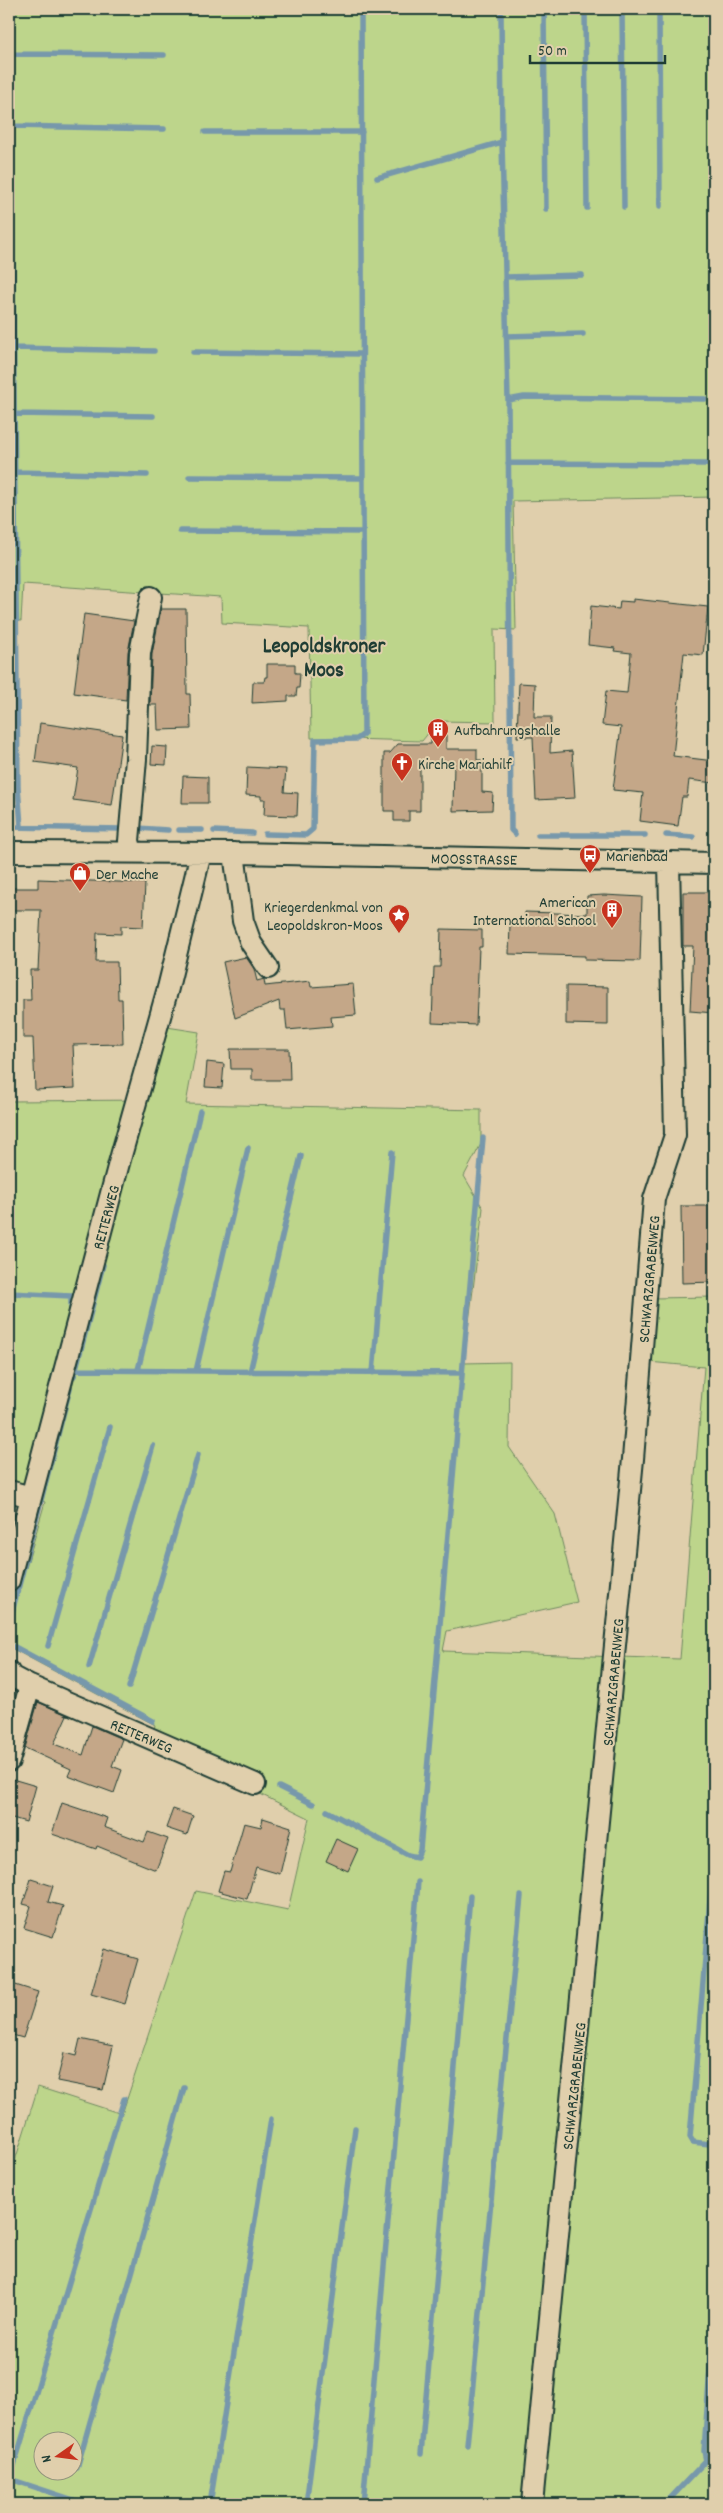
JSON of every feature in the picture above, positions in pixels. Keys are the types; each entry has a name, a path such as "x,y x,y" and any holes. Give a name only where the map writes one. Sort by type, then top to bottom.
{"street":[{"path":"132,852 130,841 136,760 140,653 151,597"},
{"name":"MOOSSTRASSE","path":"9,852 234,853 714,863"},
{"name":"REITERWEG","path":"9,1581 117,1172 168,988 201,853"},
{"path":"234,853 243,921 251,943 268,968"},
{"name":"SCHWARZGRABENWEG","path":"532,2504 632,1468 654,1199 675,1135 669,862"},
{"path":"9,1491 31,1497"},
{"name":"REITERWEG","path":"9,1672 11,1676 30,1686 255,1784"},
{"path":"9,1761 30,1686"}],"green space":[{"path":"9,9 714,9 714,497 513,501 516,630 494,629 495,722 438,721 422,741 311,738 309,628 222,623 221,597 23,584 21,621 9,620"},
{"path":"167,1027 199,1032 186,1104 481,1110 481,1144 464,1176 483,1208 464,1363 510,1362 509,1447 555,1514 577,1602 447,1631 443,1651 680,1659 704,1367 648,1362 652,1298 714,1297 714,2504 9,2504 9,2180 38,2087 122,2114 196,1891 288,1910 309,1818 248,1788 149,1747 155,1725 9,1647 9,1563 26,1568 45,1502 9,1488 9,1101 149,1100"}],"building":[{"path":"633,599 708,607 703,655 684,653 673,756 714,761 714,783 689,780 687,797 682,797 678,826 640,821 643,793 613,790 621,727 602,725 606,691 627,693 631,653 614,651 615,648 588,645 591,606 619,609 620,601 633,602"},
{"path":"161,609 186,609 187,694 190,694 191,729 158,730 157,705 150,705 152,654"},
{"path":"84,614 134,621 128,652 126,700 74,693"},
{"path":"267,664 295,664 295,673 300,673 299,688 297,688 296,696 288,696 288,701 252,703 253,682 264,682 265,677 267,677"},
{"path":"519,683 535,684 534,717 551,717 550,753 572,751 575,798 536,800 533,737 517,737"},
{"path":"40,723 122,735 112,805 73,800 78,768 35,762"},
{"path":"431,733 446,733 446,749 477,749 477,760 482,760 482,792 493,793 492,810 453,811 454,763 420,763 420,811 409,811 409,821 394,821 394,811 384,811 384,753 390,753 398,744 431,744"},
{"path":"152,746 167,747 166,765 151,764"},
{"path":"247,767 286,769 284,792 298,793 297,816 264,815 265,799 261,799 261,796 246,795"},
{"path":"183,776 208,777 208,803 182,803"},
{"path":"38,879 145,883 143,927 121,926 121,934 97,933 96,962 117,962 118,999 122,999 123,1044 73,1045 75,1088 35,1090 33,1038 23,1038 23,1000 31,1000 30,970 38,970 41,910 9,910 9,888 38,888"},
{"path":"683,892 714,892 714,1013 690,1011 693,946 683,946"},
{"path":"587,896 642,897 640,961 585,960 585,956 509,954 510,925 525,925 525,912 587,914"},
{"path":"441,929 482,930 482,947 479,947 476,1025 432,1023 434,967 440,967"},
{"path":"246,957 254,969 257,981 264,979 265,986 310,981 311,987 353,984 356,1015 331,1017 332,1026 287,1030 285,1010 280,1010 279,1001 235,1018 223,962"},
{"path":"566,986 608,987 608,1025 566,1024"},
{"path":"230,1049 289,1049 290,1080 252,1080 252,1069 231,1069"},
{"path":"207,1062 224,1064 222,1088 205,1087"},
{"path":"681,1206 714,1206 714,1282 682,1283"},
{"path":"9,1696 14,1698 9,1718"},
{"path":"38,1702 67,1715 54,1744 83,1755 92,1726 122,1739 112,1766 122,1770 114,1793 68,1776 71,1769 25,1748"},
{"path":"9,1778 36,1786 26,1822 9,1817"},
{"path":"62,1803 107,1818 104,1827 144,1842 148,1832 168,1839 156,1870 97,1846 96,1849 52,1834"},
{"path":"173,1809 193,1816 187,1835 166,1828"},
{"path":"263,1818 291,1827 280,1874 256,1867 247,1899 218,1891 224,1871 230,1872 244,1823 261,1827"},
{"path":"336,1839 358,1849 348,1871 326,1861"},
{"path":"31,1879 53,1886 48,1902 63,1906 53,1937 24,1928 31,1906 23,1904"},
{"path":"104,1949 138,1959 125,2004 91,1994"},
{"path":"9,1983 38,1992 23,2038 9,2034"},
{"path":"80,2039 113,2046 103,2090 57,2081 64,2053 76,2056"}],"waterway":[{"path":"10,9 18,787 21,826"},
{"path":"265,834 306,835 313,829 315,740 357,739 364,734 361,9"},
{"path":"501,9 508,400 511,830 515,834"},
{"path":"544,9 546,209"},
{"path":"585,9 587,208"},
{"path":"622,9 624,207"},
{"path":"659,9 660,206"},
{"path":"10,54 164,55"},
{"path":"11,126 164,129"},
{"path":"205,132 362,132"},
{"path":"377,178 502,142"},
{"path":"505,277 582,275"},
{"path":"506,336 583,334"},
{"path":"14,348 154,351"},
{"path":"193,352 362,354"},
{"path":"508,400 524,397 705,399"},
{"path":"15,414 153,416"},
{"path":"508,463 707,464"},
{"path":"16,472 147,475"},
{"path":"189,477 363,478"},
{"path":"180,531 363,532"},
{"path":"9,827 122,829"},
{"path":"137,828 168,830"},
{"path":"179,830 202,830"},
{"path":"214,831 252,833"},
{"path":"538,835 645,835"},
{"path":"666,835 693,837"},
{"path":"138,1370 200,1111"},
{"path":"327,1811 408,1855 417,1857 420,1850 483,1138"},
{"path":"196,1371 248,1148"},
{"path":"373,1373 392,1152"},
{"path":"250,1372 301,1156"},
{"path":"74,1376 103,1265"},
{"path":"9,1293 71,1296 71,1309"},
{"path":"75,1370 462,1373"},
{"path":"9,1624 70,1388"},
{"path":"48,1646 110,1427"},
{"path":"89,1667 153,1446"},
{"path":"129,1687 198,1455"},
{"path":"9,1637 11,1645 153,1721"},
{"path":"279,1787 313,1804"},
{"path":"709,2144 693,2142 690,2137 714,1852"},
{"path":"363,2504 418,1882"},
{"path":"421,2454 470,1896"},
{"path":"467,2445 521,1896"},
{"path":"82,2450 184,2088"},
{"path":"86,2504 10,2479 124,2099"},
{"path":"210,2504 271,2119"},
{"path":"306,2504 355,2128"},
{"path":"706,2461 704,2451 714,2314"},
{"path":"665,2504 714,2452"}],"place":[{"name":"Aufbahrungshalle","path":"438,748"},
{"name":"Kirche Mariahilf","path":"402,782"},
{"name":"Marienbad","path":"590,874"},
{"name":"Der Mache","path":"80,892"},
{"name":"American International School","path":"612,929"},
{"name":"Kriegerdenkmal von Leopoldskron-Moos","path":"399,934"}],"district":[{"name":"Leopoldskroner Moos","path":"324,657"}]}
